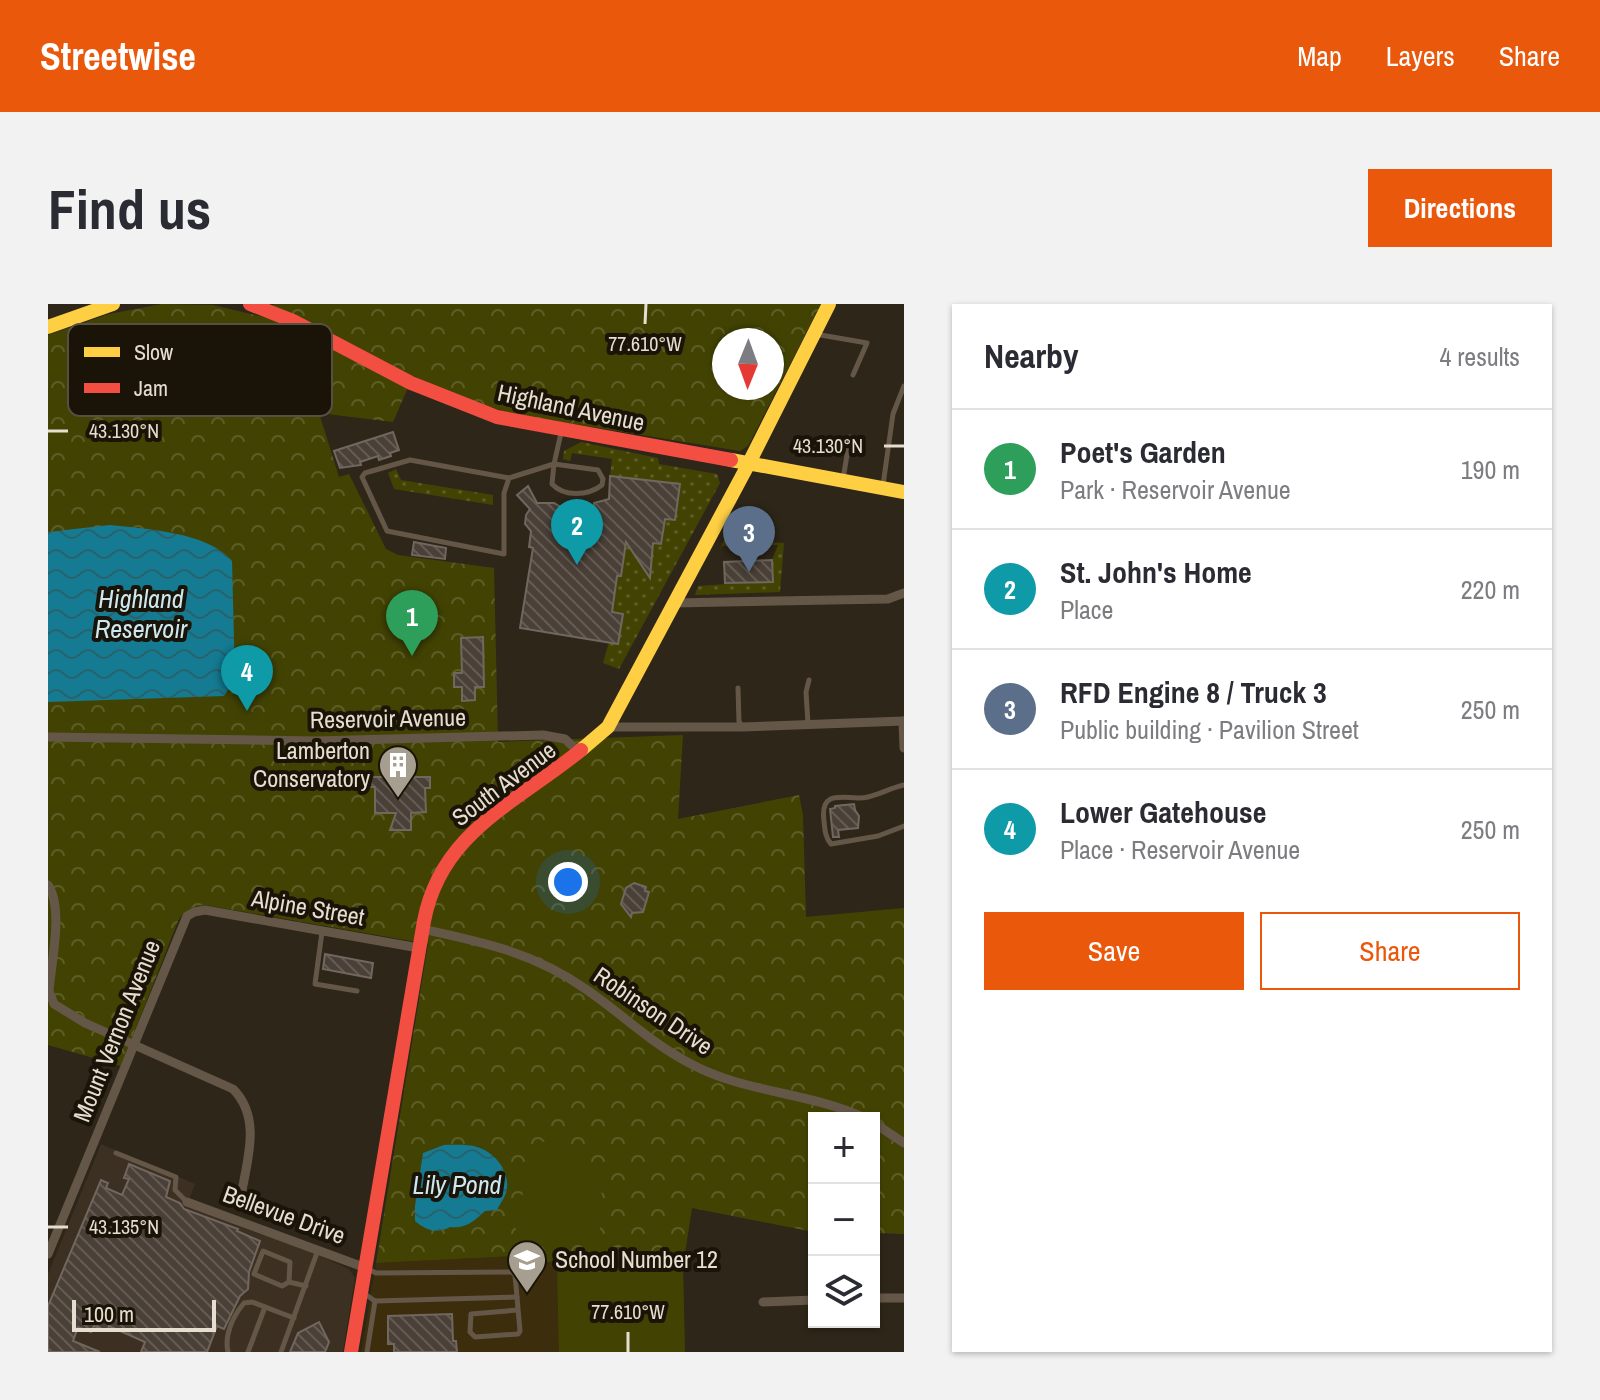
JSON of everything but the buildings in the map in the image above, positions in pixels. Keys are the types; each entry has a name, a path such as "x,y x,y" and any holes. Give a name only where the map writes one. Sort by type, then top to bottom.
{"main road":[{"path":"48,327 113,304"},
{"name":"Highland Avenue","path":"250,304 302,324"},
{"name":"South Avenue","path":"351,1352 422,929 428,897 437,876 465,838 481,823 580,753 608,727 748,465 829,304"},
{"name":"Highland Avenue","path":"332,341 409,384 497,417 904,492"}],"street":[{"path":"673,603 888,599 904,593"},
{"path":"608,727 743,727 903,721 904,748"},
{"name":"Reservoir Avenue","path":"48,737 316,741 543,735 565,739 580,753"},
{"path":"48,885 55,909 49,991 54,1004 85,1023 134,1045"},
{"name":"Alpine Street","path":"190,914 205,910 419,948"},
{"name":"Mount Vernon Avenue","path":"48,1254 182,923 190,914"},
{"name":"Robinson Drive","path":"422,929 505,948 546,965 585,989 664,1048 721,1078 818,1100 849,1112"},
{"name":"Bellevue Drive","path":"134,1045 222,1082 242,1098 248,1110 250,1138 241,1196"},
{"path":"880,1127 904,1143"},
{"name":"Bellevue Drive","path":"187,1202 366,1268"},
{"path":"880,1298 904,1298"},
{"path":"763,1302 808,1300"}],"lane":[{"path":"814,334 867,343 853,375"},
{"path":"882,489 893,414 904,386"},
{"path":"509,478 504,493 504,554 387,531 362,477 365,473 410,460 509,478 554,464 598,470 603,479 602,485 586,494 558,490 552,484 554,464 561,430"},
{"path":"843,482 850,437"},
{"path":"808,724 806,692 809,680"},
{"path":"738,688 739,722 743,727"},
{"path":"904,785 866,798 840,796 829,800 823,807 826,839 831,844 878,836 904,826"},
{"path":"322,931 315,984 357,991"},
{"path":"116,1153 176,1177 175,1190 187,1202"},
{"path":"281,1352 319,1249"},
{"path":"289,1282 290,1262 263,1251 254,1274 282,1286 289,1282 306,1286"},
{"path":"366,1268 376,1273 508,1270 515,1275 520,1331 515,1336 471,1336 471,1314 518,1310"},
{"path":"361,1293 375,1301 517,1297"},
{"path":"367,1352 375,1301"},
{"path":"228,1352 226,1342 238,1310 244,1303 252,1302 294,1318"},
{"path":"248,1352 265,1307"}],"shaded area":[{"path":"101,1144 195,1184 187,1205 349,1269 355,1278 343,1352 48,1352 48,1274"},
{"name":"School Number 12","path":"534,1255 535,1263 589,1259 683,1266 685,1352 361,1352 376,1263"}],"green space":[{"path":"162,304 213,305 268,318 274,304 821,304 784,376 784,328 712,328 712,400 772,400 748,446 740,451 513,414 463,398 413,376 393,422 332,415 332,324 80,324 109,314"},
{"path":"68,328 68,416 320,416 339,477 349,474 386,549 398,555 494,568 498,742 683,735 678,819 799,795 803,815 806,917 904,908 904,1234 880,1233 880,1112 808,1112 808,1231 692,1208 683,1266 589,1259 534,1263 533,1255 376,1263 428,944 205,905 196,906 186,911 178,921 121,1066 48,1045 48,335"},
{"path":"581,442 658,458 659,464 717,474 720,483 619,669 603,663 609,642 618,643 623,615 612,612 626,539 636,540 634,555 650,576 653,543 661,544 665,519 675,520 680,485 610,476 612,459 572,453 570,461 563,459 564,451"},
{"path":"396,469 401,480 493,495 493,505 394,489 388,473"},
{"path":"724,540 784,543 780,592 695,595 698,586 773,581 772,560 778,545 722,546 719,550"},
{"path":"537,1141 571,1146 593,1166 601,1187 599,1235 520,1234 514,1226"},
{"path":"683,1266 685,1352 559,1352 557,1269"}],"water":[{"name":"Highland Reservoir","path":"110,525 192,538 221,551 232,561 235,679 224,696 48,702 48,532"},
{"name":"Lily Pond","path":"444,1145 473,1146 490,1153 504,1171 507,1185 497,1210 485,1211 465,1225 432,1230 415,1221 415,1206 423,1153"}],"traffic: slow":[{"path":"48,327 113,304"},
{"path":"581,750 608,727 748,465 829,304"},
{"path":"731,460 904,492"}],"traffic: jam":[{"path":"250,304 299,324"},
{"path":"332,341 411,383 497,417 731,460"},
{"path":"351,1352 424,921 433,890 447,864 484,822 581,750"}],"place":[{"name":"St. John's Home","path":"577,565"},
{"name":"RFD Engine 8 / Truck 3","path":"749,572"},
{"name":"Poet's Garden","path":"412,656"},
{"name":"Lower Gatehouse","path":"247,711"},
{"name":"Lamberton Conservatory","path":"398,799"},
{"name":"School Number 12","path":"527,1294"}]}
